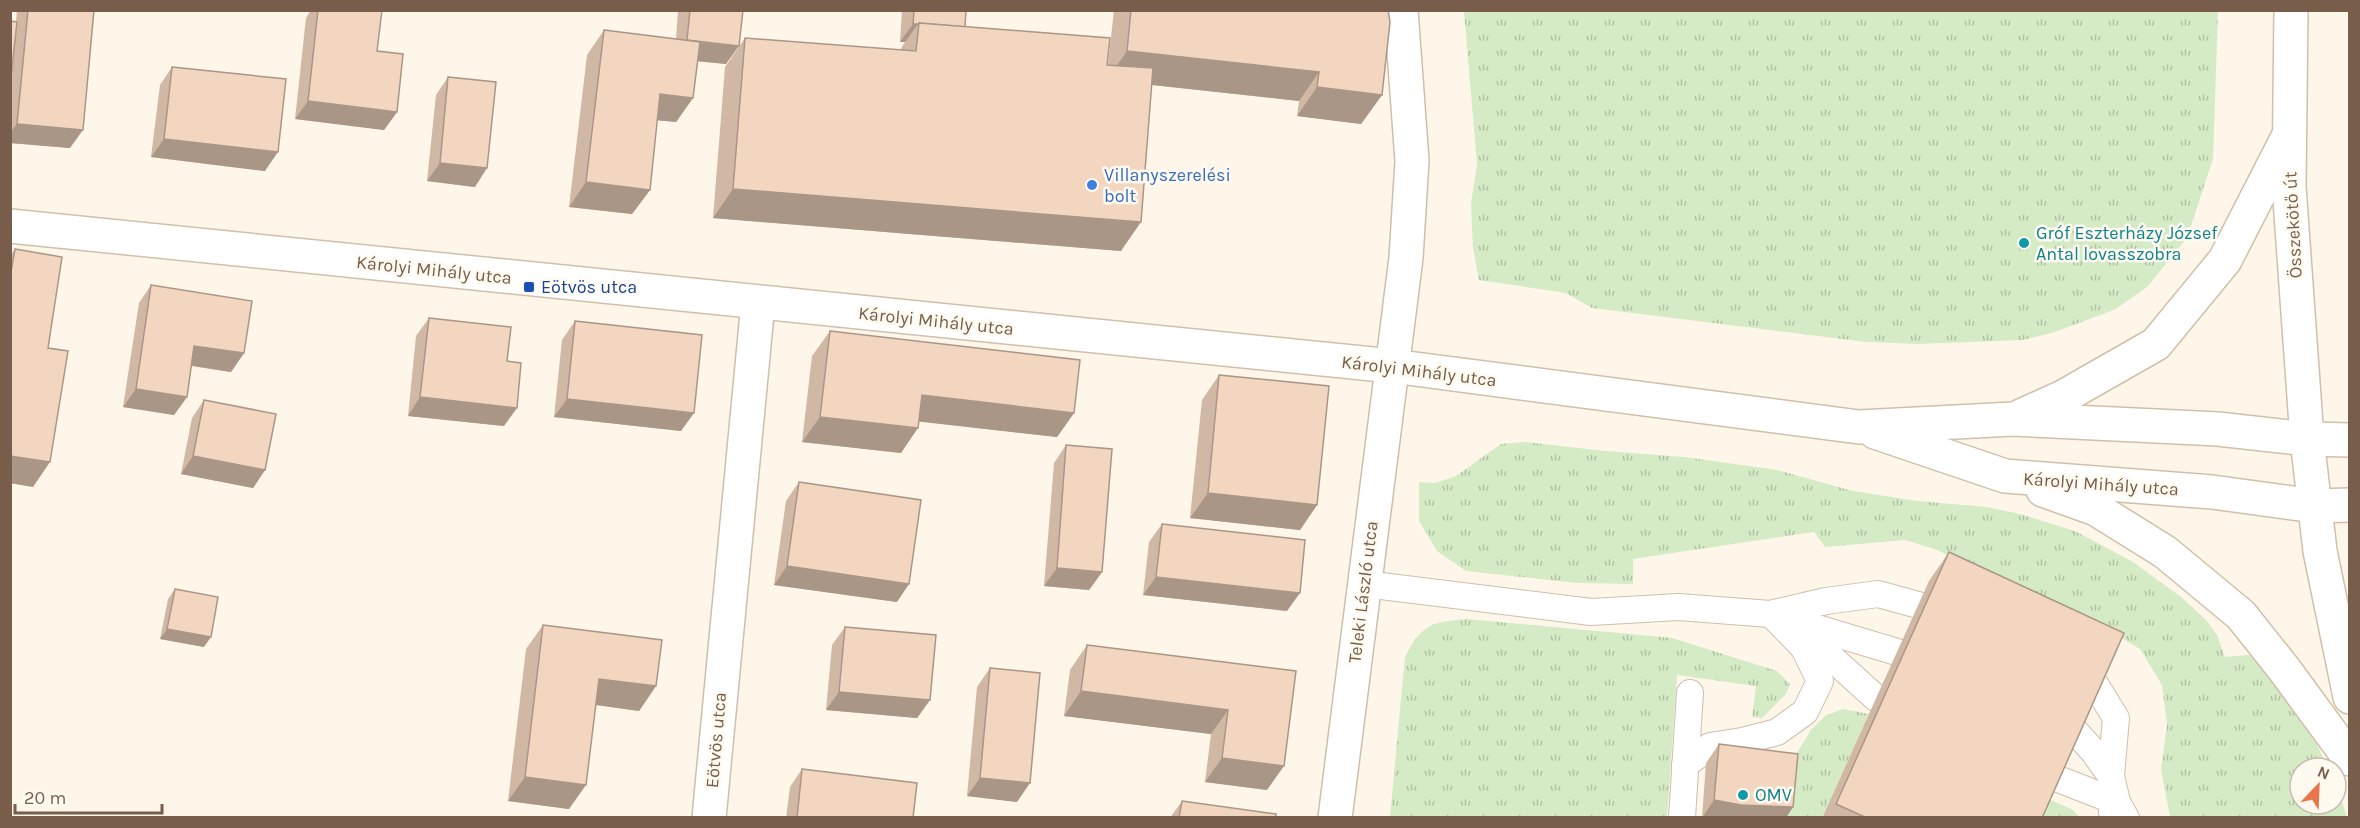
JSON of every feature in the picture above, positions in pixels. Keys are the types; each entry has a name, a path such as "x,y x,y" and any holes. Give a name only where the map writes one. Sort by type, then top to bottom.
{"street":[{"name":"Teleki László utca","path":"1335,818 1406,258 1412,161 1401,10"},
{"name":"Összekötő út","path":"2291,10 2289,186 2307,440 2320,551 2349,697"},
{"path":"2013,419 2063,397 2156,344 2224,260 2290,133"},
{"name":"Károlyi Mihály utca","path":"10,226 1392,366 1859,427 2013,419 2218,429 2307,440 2349,440"},
{"name":"Eötvös utca","path":"709,818 758,303"},
{"name":"Károlyi Mihály utca","path":"1859,427 2005,476 2212,492 2315,506 2349,505"},
{"path":"2005,476 2096,509 2173,559 2241,615 2284,669 2349,759"}],"lane":[{"path":"1365,584 1591,612 1679,607 1770,614 1897,652"},
{"path":"1770,614 1826,601 1878,594 1918,605"},
{"path":"1770,614 1824,651 1876,698"},
{"path":"1685,765 1710,746 1777,732 1805,712 1820,681 1804,648 1770,614"},
{"path":"2095,684 2116,718 2110,776 2117,812"},
{"path":"1682,818 1690,693"},
{"path":"2074,730 2093,751 2110,776"},
{"path":"1764,760 1777,732"},
{"path":"1733,766 1742,741"},
{"path":"2053,777 2117,812"}],"green space":[{"path":"1464,11 2218,11 2213,159 2187,238 2148,286 2116,309 2055,332 2023,340 1918,344 1866,342 1592,308 1566,293 1479,280 1473,248 1471,204 1477,164"},
{"path":"1525,442 1684,457 1777,470 1853,491 1917,501 1987,507 2020,514 2075,531 2133,562 2181,597 2206,620 2217,635 2225,657 2258,654 2298,705 2322,756 2288,756 2288,816 2347,817 2170,817 2161,769 2167,724 2162,685 2140,649 2106,629 1937,550 1905,540 1825,547 1814,532 1633,559 1633,584 1578,583 1466,571 1437,551 1419,521 1419,482 1435,483 1456,476 1501,444"},
{"path":"1467,619 1672,638 1777,671 1790,684 1786,694 1762,718 1752,717 1756,686 1677,675 1667,817 1390,817 1405,657 1417,638 1429,627"},
{"path":"1843,709 1869,714 1822,817 1781,818 1785,772 1811,730 1825,716"},
{"path":"2044,797 2073,810 2079,817 2035,818"}],"building":[{"path":"28,10 94,10 83,130 17,124"},
{"path":"318,10 382,10 377,51 403,54 397,112 308,101"},
{"path":"690,10 743,10 739,46 687,40"},
{"path":"914,10 966,10 965,27 913,24"},
{"path":"1131,10 1388,10 1390,22 1382,95 1317,87 1319,72 1127,51"},
{"path":"10,21 17,22 10,86"},
{"path":"919,23 1110,38 1107,65 1153,68 1141,222 733,189 745,38 916,51"},
{"path":"604,30 700,42 693,98 660,94 650,190 586,182"},
{"path":"172,67 286,79 278,152 164,139"},
{"path":"448,77 496,82 487,168 440,163"},
{"path":"15,249 62,257 48,348 68,351 50,462 10,456 10,278"},
{"path":"151,285 252,301 244,353 194,346 187,397 136,389"},
{"path":"429,318 511,327 507,361 521,363 517,408 420,397"},
{"path":"575,321 702,335 694,413 567,399"},
{"path":"830,331 1080,360 1074,413 922,395 918,428 820,417"},
{"path":"1219,375 1329,386 1317,505 1208,493"},
{"path":"204,400 276,414 265,470 193,456"},
{"path":"1066,445 1112,449 1102,572 1057,568"},
{"path":"799,482 921,500 909,584 787,566"},
{"path":"1162,524 1305,540 1300,593 1156,577"},
{"name":"OMV","path":"1949,552 2124,633 2042,818 1867,818 1836,804"},
{"path":"175,589 218,597 211,637 167,629"},
{"path":"543,625 662,640 656,686 599,679 586,785 525,777"},
{"path":"845,627 936,635 930,700 839,692"},
{"path":"1087,645 1296,671 1284,766 1222,758 1228,710 1081,691"},
{"path":"990,668 1040,673 1030,783 980,778"},
{"path":"1719,744 1798,754 1793,807 1741,805 1714,800"},
{"path":"802,769 917,783 913,818 797,818"},
{"path":"1182,801 1276,814 1276,818 1179,818"}],"place":[{"name":"Villanyszerelési bolt","path":"1092,185"},
{"name":"Gróf Eszterházy József Antal lovasszobra","path":"2024,243"},
{"name":"Eötvös utca","path":"529,287"},
{"name":"OMV","path":"1743,795"}]}
